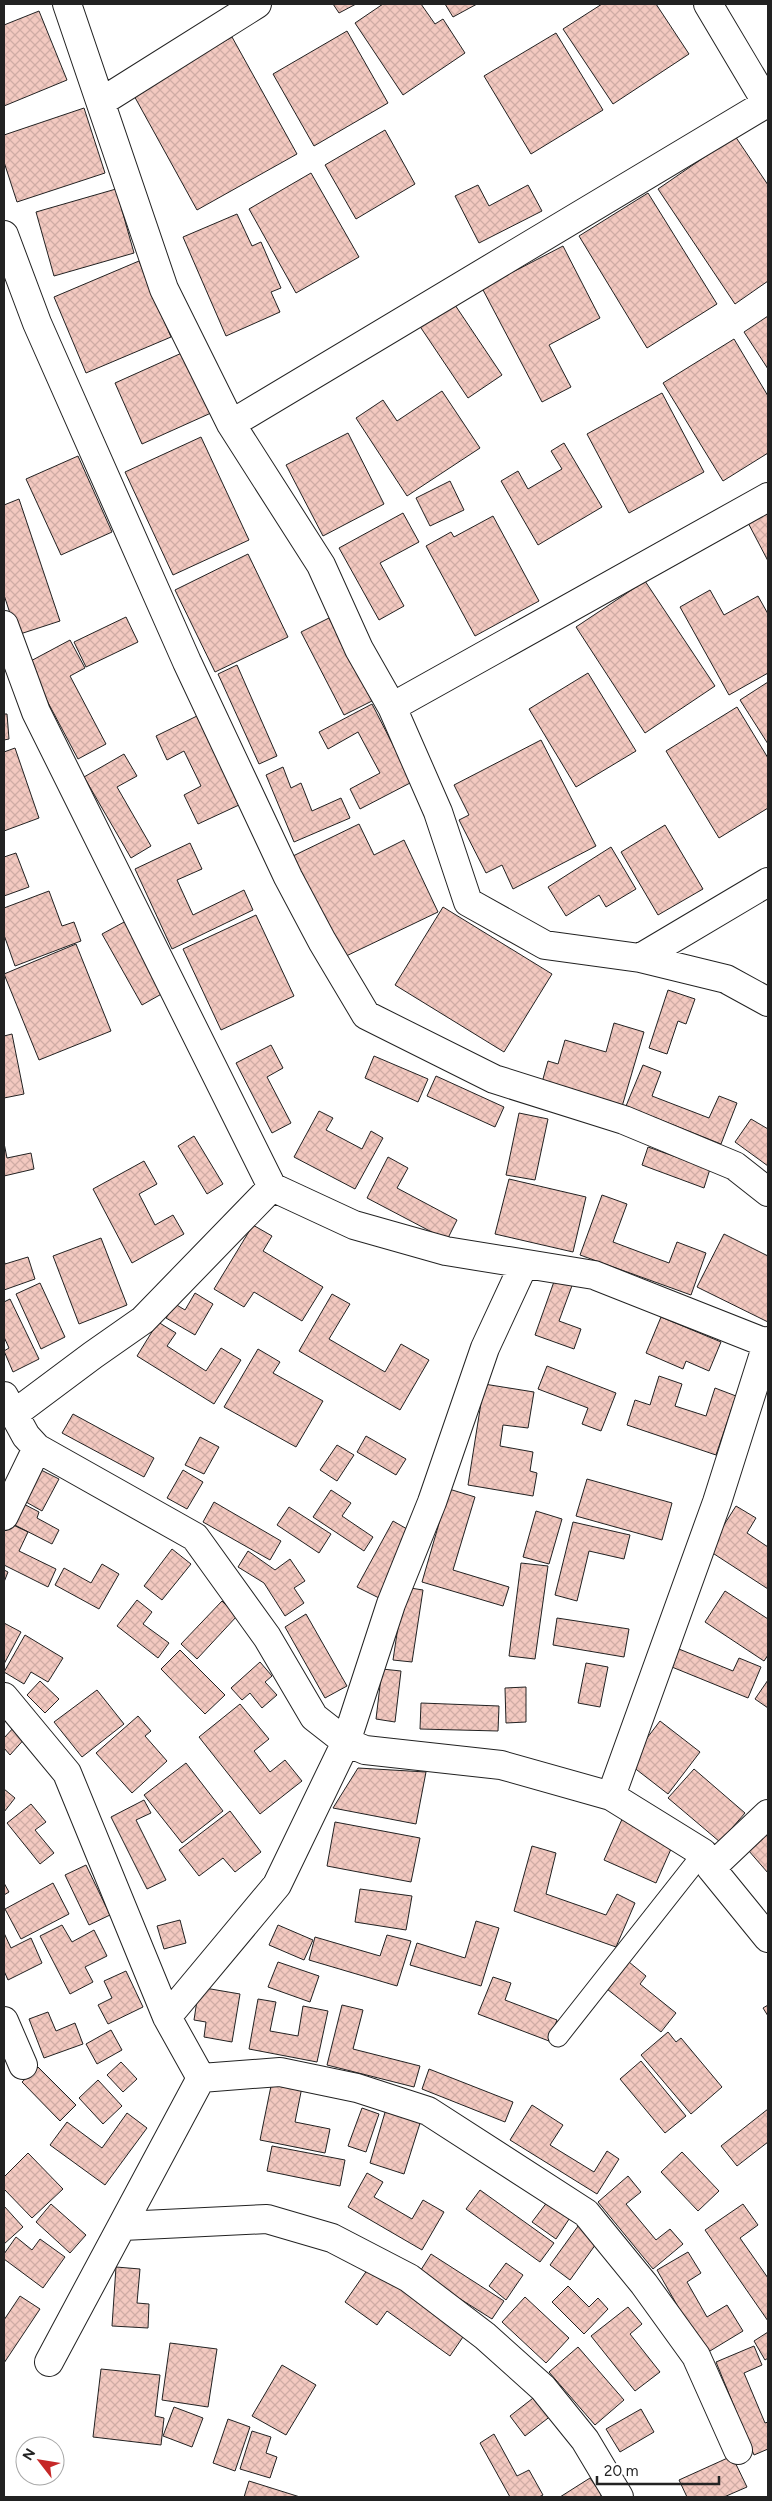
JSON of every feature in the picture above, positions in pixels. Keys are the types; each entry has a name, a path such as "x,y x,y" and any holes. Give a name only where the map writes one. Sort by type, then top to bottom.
{"street":[{"path":"67,4 164,289 231,424 321,565 359,650 392,707 438,812 468,902 545,945 640,958 726,979 768,1002"},
{"path":"101,102 257,4"},
{"path":"231,424 768,104 708,4"},
{"path":"4,235 37,322 191,670 288,877 322,941 366,1014 494,1079 624,1120 735,1166 768,1192"},
{"path":"392,707 768,497"},
{"path":"4,625 36,712 272,1188 354,1225 446,1251 594,1275 767,1342 717,1502 611,1796"},
{"path":"640,958 768,882"},
{"path":"272,1188 143,1320 93,1355 9,1405 26,1436 37,1448 196,1537 267,1637 314,1717 346,1742 365,1750 501,1765 611,1796 707,1860 768,1938"},
{"path":"167,2017 277,1885 346,1742 391,1604 432,1502 485,1348 524,1264"},
{"path":"4,1516 37,1448"},
{"path":"4,1697 67,1774 167,2017 202,2078"},
{"path":"707,1860 768,1814"},
{"path":"4,2021 23,2065"},
{"path":"202,2078 280,2072 357,2088 428,2111 586,2213 644,2284 696,2356 738,2450"},
{"path":"49,2362 123,2226 165,2142 202,2078"},
{"path":"123,2226 267,2219 332,2238 409,2278 485,2336 543,2388 585,2440 619,2497"}],"lane":[{"path":"558,2037 707,1860"}],"building":[{"path":"333,4 356,4 339,13"},
{"path":"383,4 421,4 435,24 443,19 465,53 403,95 355,23"},
{"path":"445,4 477,4 453,17"},
{"path":"602,4 656,4 689,54 613,104 563,29"},
{"path":"39,11 67,80 4,106 4,25"},
{"path":"347,31 388,103 314,146 273,74"},
{"path":"556,33 603,110 531,154 484,76"},
{"path":"232,37 297,154 197,210 132,92"},
{"path":"84,108 105,173 17,202 4,162 4,135"},
{"path":"385,130 415,184 356,219 325,165"},
{"path":"735,136 768,185 768,281 735,304 658,189"},
{"path":"311,173 359,257 296,293 249,209"},
{"path":"478,185 489,206 528,185 542,211 479,243 455,196"},
{"path":"116,189 134,253 54,276 36,212"},
{"path":"648,193 717,304 647,348 579,236"},
{"path":"237,214 252,246 261,242 281,288 271,292 280,312 226,336 183,237"},
{"path":"563,246 600,318 549,345 571,387 542,402 482,288"},
{"path":"139,261 171,337 86,373 54,297"},
{"path":"451,299 502,375 468,398 417,322"},
{"path":"768,316 768,369 744,332"},
{"path":"734,339 768,396 768,453 723,481 663,383"},
{"path":"184,352 211,413 142,444 115,383"},
{"path":"442,391 480,448 407,496 356,418 383,400 397,421"},
{"path":"662,393 704,472 629,513 587,434"},
{"path":"348,433 384,504 323,536 286,465"},
{"path":"201,437 249,540 173,575 125,472"},
{"path":"564,443 602,507 538,545 501,481 518,471 528,489 562,469 551,451"},
{"path":"78,456 112,532 61,555 26,479"},
{"path":"450,481 464,510 430,526 416,498"},
{"path":"19,499 60,621 17,635 4,595 4,505"},
{"path":"768,504 768,561 745,517"},
{"path":"403,513 419,542 380,563 404,606 379,620 339,548"},
{"path":"493,516 539,601 475,636 426,546 451,532 454,537"},
{"path":"248,554 288,637 215,672 175,590"},
{"path":"645,581 715,686 645,733 576,627"},
{"path":"710,590 724,615 758,596 768,614 768,673 729,695 680,607"},
{"path":"126,617 138,642 86,667 74,642"},
{"path":"329,618 372,701 344,715 301,632"},
{"path":"70,640 85,668 70,676 106,744 78,759 27,663"},
{"path":"237,665 277,756 259,764 218,674"},
{"path":"588,673 636,751 576,787 529,709"},
{"path":"768,682 768,744 740,700"},
{"path":"372,704 412,782 360,809 350,789 380,773 358,732 328,749 319,732"},
{"path":"737,707 768,758 768,808 719,838 666,751"},
{"path":"4,714 7,714 9,739 4,740"},
{"path":"197,716 239,805 198,824 184,795 201,786 184,751 167,760 156,736"},
{"path":"541,740 596,846 513,889 502,865 486,873 459,820 469,815 454,785"},
{"path":"15,748 39,818 4,831 4,752"},
{"path":"124,754 137,776 117,787 151,846 131,858 84,777"},
{"path":"283,767 291,788 301,783 312,811 341,798 350,818 294,842 266,775"},
{"path":"359,824 374,855 404,840 438,912 342,958 293,856"},
{"path":"665,825 703,889 658,915 621,852"},
{"path":"190,843 202,869 177,880 193,915 244,890 253,910 172,949 135,869"},
{"path":"611,847 636,889 606,907 599,895 566,916 548,887"},
{"path":"16,853 29,887 4,896 4,857"},
{"path":"49,891 62,926 74,922 81,941 15,966 4,935 4,908"},
{"path":"443,907 552,974 504,1052 395,985"},
{"path":"256,915 294,996 221,1030 183,949"},
{"path":"126,921 165,992 142,1005 102,934"},
{"path":"76,944 111,1031 39,1060 4,974"},
{"path":"668,990 695,999 686,1024 678,1021 667,1054 649,1048"},
{"path":"614,1023 644,1032 621,1110 541,1086 548,1061 558,1064 565,1040 606,1052"},
{"path":"12,1034 24,1094 4,1098 4,1036"},
{"path":"271,1045 283,1068 267,1077 291,1123 272,1133 236,1063"},
{"path":"374,1056 428,1079 418,1102 365,1078"},
{"path":"643,1065 661,1072 652,1096 709,1118 719,1096 737,1103 721,1144 626,1106"},
{"path":"436,1076 504,1107 495,1127 427,1096"},
{"path":"319,1111 333,1118 326,1130 362,1149 371,1131 383,1138 355,1189 294,1157"},
{"path":"519,1113 548,1119 535,1180 506,1175"},
{"path":"751,1119 768,1129 768,1166 735,1142"},
{"path":"194,1136 223,1184 207,1194 178,1146"},
{"path":"4,1143 7,1158 31,1153 34,1169 4,1176"},
{"path":"648,1147 710,1169 704,1188 642,1165"},
{"path":"388,1157 408,1168 397,1188 457,1220 447,1240 367,1198"},
{"path":"144,1161 157,1184 139,1194 155,1225 173,1215 184,1234 132,1263 93,1189"},
{"path":"509,1179 586,1197 573,1252 495,1234"},
{"path":"602,1195 627,1204 613,1242 669,1263 677,1242 706,1253 691,1295 580,1255"},
{"path":"253,1225 272,1236 263,1251 323,1287 302,1321 254,1292 244,1307 214,1289"},
{"path":"724,1234 768,1256 768,1322 697,1287"},
{"path":"101,1238 127,1305 79,1324 53,1256"},
{"path":"28,1257 35,1279 4,1290 4,1260 5,1264"},
{"path":"556,1276 573,1283 559,1321 581,1329 574,1349 535,1335"},
{"path":"40,1283 65,1337 41,1349 16,1294"},
{"path":"195,1293 213,1304 195,1335 166,1318 175,1304 185,1310"},
{"path":"332,1294 350,1304 329,1339 385,1372 401,1344 429,1360 400,1410 299,1351"},
{"path":"10,1299 39,1359 13,1372 4,1351 9,1348 4,1337 4,1302"},
{"path":"661,1317 721,1342 709,1371 686,1361 683,1369 646,1353"},
{"path":"158,1322 176,1333 167,1346 206,1371 221,1348 241,1360 214,1404 137,1356"},
{"path":"258,1349 280,1362 273,1373 323,1401 296,1447 224,1407"},
{"path":"547,1366 616,1393 601,1431 582,1424 588,1408 538,1389"},
{"path":"659,1376 682,1384 675,1406 706,1416 715,1388 736,1396 716,1455 627,1425 635,1400 650,1405"},
{"path":"484,1384 534,1392 528,1428 503,1425 500,1446 533,1452 530,1471 537,1473 533,1496 468,1485"},
{"path":"73,1414 154,1458 144,1477 62,1433"},
{"path":"366,1436 406,1459 396,1475 357,1452"},
{"path":"200,1437 219,1447 204,1474 185,1465"},
{"path":"337,1445 354,1455 337,1481 320,1470"},
{"path":"35,1467 59,1479 42,1511 19,1498"},
{"path":"183,1470 203,1482 187,1509 167,1498"},
{"path":"587,1479 672,1503 662,1540 576,1516"},
{"path":"449,1489 475,1497 453,1570 509,1587 503,1606 422,1582"},
{"path":"331,1490 351,1503 342,1516 373,1537 364,1551 313,1517"},
{"path":"18,1501 39,1512 37,1518 59,1530 52,1544 7,1521"},
{"path":"214,1502 281,1541 270,1560 203,1522"},
{"path":"736,1506 756,1518 747,1533 768,1547 768,1589 708,1550"},
{"path":"289,1507 331,1534 319,1553 277,1525"},
{"path":"536,1511 562,1519 549,1564 523,1557"},
{"path":"393,1521 414,1533 379,1598 357,1587"},
{"path":"7,1522 28,1532 19,1551 56,1569 48,1587 4,1565 4,1529"},
{"path":"573,1522 630,1535 624,1559 589,1551 577,1601 555,1595"},
{"path":"172,1549 191,1564 162,1600 144,1586"},
{"path":"248,1551 275,1570 290,1559 305,1581 294,1588 304,1603 285,1616 264,1583 238,1567"},
{"path":"521,1563 548,1566 535,1659 509,1656"},
{"path":"102,1564 119,1574 99,1609 55,1585 64,1568 91,1583"},
{"path":"4,1570 8,1572 4,1582"},
{"path":"404,1587 423,1590 412,1662 393,1660"},
{"path":"725,1591 768,1619 768,1655 764,1661 705,1622"},
{"path":"137,1600 152,1612 143,1624 169,1643 158,1658 117,1626"},
{"path":"222,1601 237,1616 197,1659 181,1644"},
{"path":"306,1614 347,1686 325,1698 285,1627"},
{"path":"557,1618 629,1629 624,1657 553,1645"},
{"path":"4,1623 21,1632 4,1664"},
{"path":"25,1635 63,1658 48,1682 31,1672 24,1684 4,1672"},
{"path":"674,1647 733,1671 739,1658 761,1667 748,1698 667,1665"},
{"path":"180,1650 225,1695 205,1714 161,1669"},
{"path":"260,1662 272,1676 265,1682 277,1695 262,1708 250,1693 242,1700 231,1688"},
{"path":"586,1663 608,1667 600,1707 578,1703"},
{"path":"382,1669 401,1671 395,1722 376,1719"},
{"path":"768,1680 768,1708 755,1699"},
{"path":"40,1681 59,1699 45,1713 27,1695"},
{"path":"526,1687 526,1722 506,1723 505,1688"},
{"path":"97,1690 124,1724 82,1757 54,1722"},
{"path":"421,1703 499,1706 498,1731 420,1729"},
{"path":"240,1704 269,1739 254,1751 270,1772 285,1760 302,1781 260,1814 199,1737"},
{"path":"138,1716 151,1731 145,1736 167,1761 132,1793 96,1753"},
{"path":"660,1721 700,1752 668,1794 628,1763"},
{"path":"15,1726 27,1736 10,1755 4,1748 4,1738"},
{"path":"186,1763 223,1811 182,1843 144,1795"},
{"path":"358,1768 426,1772 416,1824 333,1808"},
{"path":"694,1769 745,1813 720,1842 668,1798"},
{"path":"4,1789 15,1798 4,1812"},
{"path":"144,1800 151,1813 136,1820 166,1880 147,1889 111,1817"},
{"path":"31,1804 46,1822 35,1830 54,1853 40,1864 7,1823"},
{"path":"230,1811 261,1852 235,1872 223,1858 199,1876 179,1850"},
{"path":"623,1817 675,1840 656,1883 604,1860"},
{"path":"335,1822 420,1838 411,1882 327,1866"},
{"path":"761,1827 768,1835 768,1873 742,1843"},
{"path":"532,1846 556,1853 546,1894 606,1915 617,1894 635,1903 616,1947 514,1911"},
{"path":"86,1865 110,1915 89,1925 65,1875"},
{"path":"4,1883 9,1892 4,1895"},
{"path":"53,1883 69,1914 21,1939 5,1909"},
{"path":"360,1889 412,1896 406,1930 355,1922"},
{"path":"180,1920 186,1943 164,1949 157,1926"},
{"path":"476,1921 499,1928 481,1986 410,1965 417,1943 465,1958"},
{"path":"62,1925 72,1942 94,1930 107,1956 85,1967 93,1982 70,1994 40,1936"},
{"path":"278,1925 313,1940 304,1960 269,1945"},
{"path":"4,1933 11,1948 31,1938 42,1963 8,1980 4,1971"},
{"path":"387,1935 411,1941 397,1986 309,1960 315,1937 380,1956"},
{"path":"278,1962 319,1976 310,2002 268,1987"},
{"path":"629,1962 646,1976 640,1984 676,2013 661,2032 607,1989"},
{"path":"126,1971 143,2007 108,2024 98,2005 112,1998 104,1981"},
{"path":"493,1977 511,1983 505,2000 557,2020 549,2041 478,2014"},
{"path":"199,1987 240,1994 232,2042 204,2037 206,2022 194,2020"},
{"path":"258,1999 276,2002 270,2031 298,2036 303,2006 328,2011 317,2062 249,2049"},
{"path":"342,2005 363,2010 353,2049 420,2066 414,2087 327,2065"},
{"path":"768,2005 768,2016 763,2008"},
{"path":"48,2012 56,2031 75,2023 83,2044 44,2058 29,2019"},
{"path":"111,2030 122,2050 97,2064 86,2044"},
{"path":"668,2032 676,2042 681,2038 722,2087 691,2114 641,2055"},
{"path":"641,2061 686,2116 665,2133 620,2079"},
{"path":"121,2062 137,2079 123,2092 107,2075"},
{"path":"38,2067 76,2105 60,2121 22,2082"},
{"path":"429,2069 513,2102 505,2122 422,2089"},
{"path":"98,2080 122,2106 103,2124 79,2098"},
{"path":"272,2081 302,2087 295,2122 330,2129 325,2153 260,2140"},
{"path":"532,2105 563,2125 550,2145 594,2172 607,2151 619,2159 597,2194 510,2140"},
{"path":"362,2108 379,2114 366,2152 348,2146"},
{"path":"386,2109 421,2120 404,2174 370,2163"},
{"path":"768,2109 768,2142 737,2166 721,2146"},
{"path":"127,2113 147,2128 105,2185 50,2145 67,2122 102,2148"},
{"path":"272,2146 345,2160 340,2186 267,2171"},
{"path":"682,2152 719,2191 698,2211 661,2172"},
{"path":"28,2153 63,2189 32,2218 4,2189 4,2177"},
{"path":"367,2173 383,2182 374,2197 412,2219 423,2200 444,2212 422,2250 348,2207"},
{"path":"628,2176 641,2192 626,2204 656,2240 670,2229 683,2244 653,2269 598,2202"},
{"path":"480,2190 554,2243 540,2262 466,2209"},
{"path":"551,2197 573,2213 556,2239 532,2222"},
{"path":"51,2204 86,2235 70,2253 36,2222"},
{"path":"743,2204 758,2225 740,2238 768,2278 768,2321 705,2230"},
{"path":"4,2206 23,2227 4,2244"},
{"path":"581,2222 601,2237 570,2280 550,2265"},
{"path":"16,2237 32,2250 40,2239 65,2257 43,2288 4,2259 4,2254"},
{"path":"688,2252 701,2273 687,2282 707,2317 727,2305 743,2331 705,2354 657,2270"},
{"path":"431,2254 504,2301 492,2319 419,2273"},
{"path":"506,2263 523,2275 506,2300 489,2286"},
{"path":"370,2266 465,2334 450,2356 387,2311 377,2325 345,2302"},
{"path":"116,2267 140,2269 137,2303 149,2304 148,2328 112,2326"},
{"path":"568,2286 589,2307 598,2298 608,2309 584,2334 552,2302"},
{"path":"20,2296 40,2309 4,2363 4,2320"},
{"path":"525,2297 569,2338 546,2363 502,2322"},
{"path":"628,2307 642,2324 630,2334 660,2372 635,2391 591,2336"},
{"path":"768,2332 768,2358 765,2360 754,2341"},
{"path":"170,2343 217,2349 208,2407 162,2400"},
{"path":"754,2346 762,2365 744,2373 765,2423 768,2422 768,2449 754,2455 716,2362"},
{"path":"578,2347 624,2400 595,2425 549,2372"},
{"path":"282,2365 316,2385 286,2435 252,2416"},
{"path":"101,2369 160,2375 155,2416 164,2418 161,2445 93,2437"},
{"path":"537,2395 552,2415 525,2436 510,2416"},
{"path":"174,2407 203,2418 192,2447 163,2436"},
{"path":"641,2409 654,2432 620,2452 606,2429"},
{"path":"228,2419 250,2427 235,2471 213,2463"},
{"path":"252,2431 271,2437 266,2453 277,2457 270,2478 240,2469"},
{"path":"494,2434 517,2476 529,2470 543,2495 539,2497 510,2497 480,2443"},
{"path":"732,2456 747,2487 724,2497 687,2497 679,2480"},
{"path":"590,2478 602,2495 599,2497 560,2497"},
{"path":"249,2481 300,2497 244,2497"}]}
